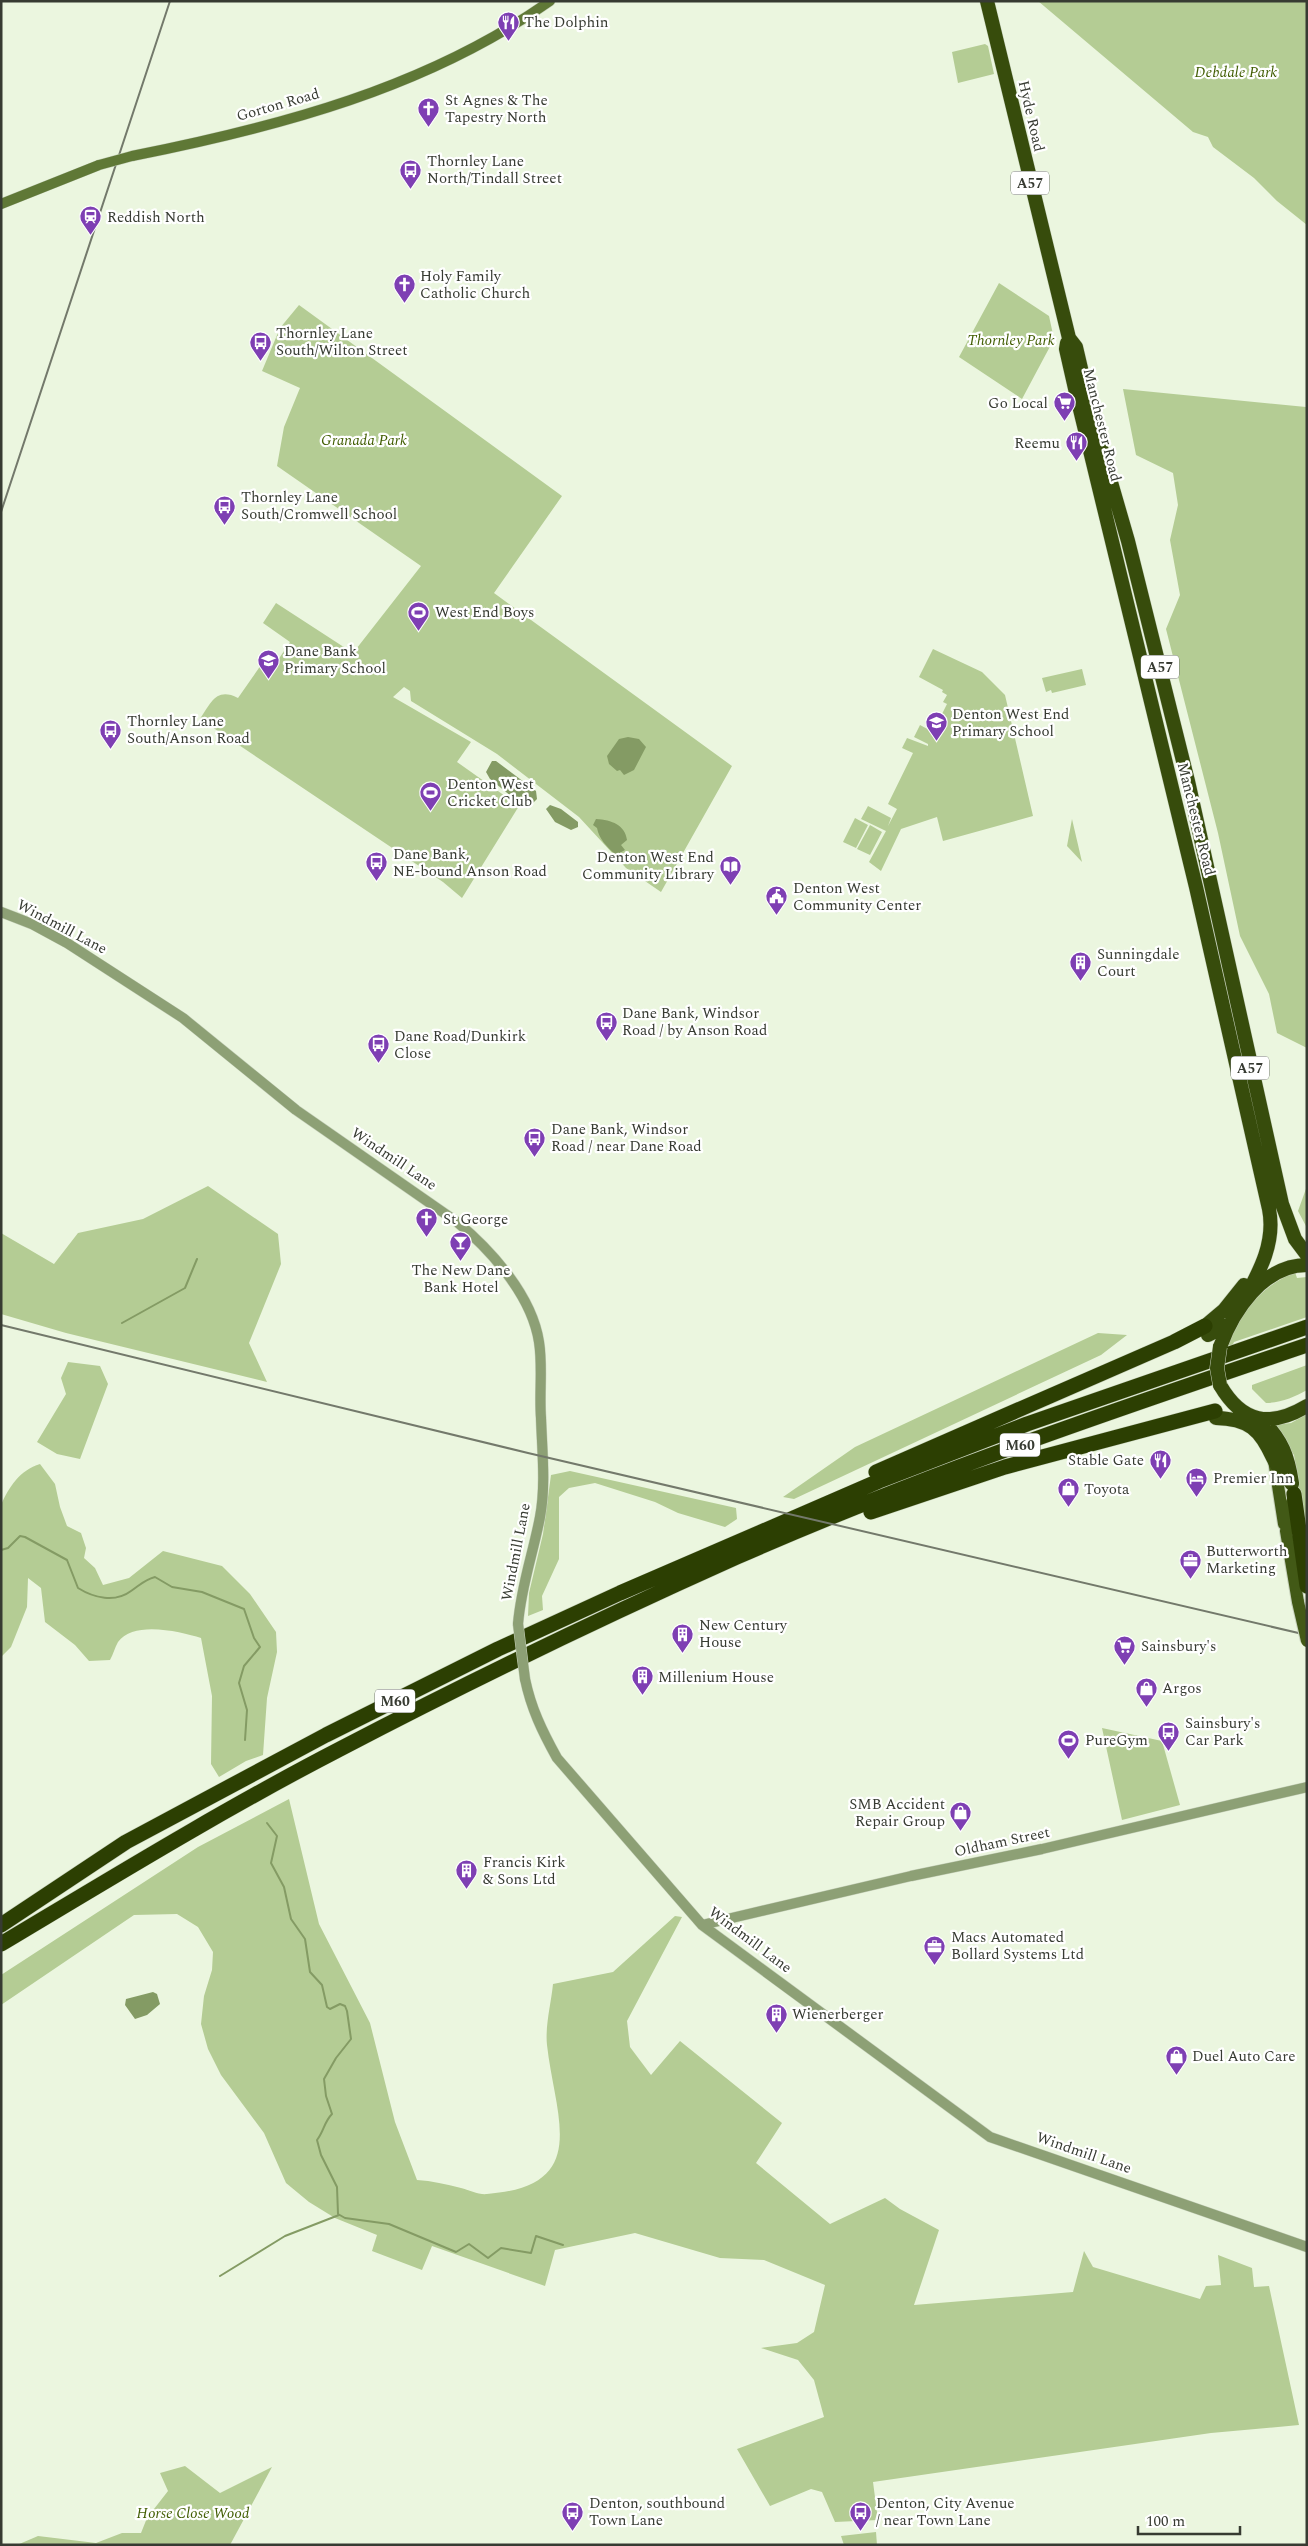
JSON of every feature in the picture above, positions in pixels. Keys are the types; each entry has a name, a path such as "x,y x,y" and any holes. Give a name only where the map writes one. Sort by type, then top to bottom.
{"highway":[{"name":"Hyde Road","path":"986,1 1058,296"},
{"name":"Manchester Road","path":"1058,296 1069,338 1076,347 1093,420 1128,541 1188,781 1282,1204 1295,1239 1307,1255"},
{"name":"Manchester Road","path":"1069,338 1066,349 1076,393 1196,887 1272,1222 1270,1240 1258,1273 1242,1304"},
{"name":"A57","path":"1188,781 1190,821 1201,876 1196,887"},
{"path":"1206,1330 1250,1276 1261,1252 1266,1232 1259,1187 1260,1172"},
{"path":"1307,1265 1292,1267 1274,1275 1242,1304 1228,1326 1220,1347 1217,1368 1220,1385 1227,1397 1276,1434 1288,1458 1307,1586"},
{"path":"1206,1330 1228,1326"},
{"name":"M60","path":"1,1925 126,1842 326,1735 498,1649 807,1511 1027,1424 1307,1327"},
{"name":"M60","path":"807,1511 863,1478 1132,1360 1206,1330"},
{"name":"M60","path":"1,1944 139,1861 339,1749 585,1627 738,1557 940,1474 1142,1401 1307,1345"},
{"path":"1215,1414 1232,1410 1256,1418 1286,1416 1307,1406"},
{"path":"1215,1414 1247,1423 1264,1440 1274,1460 1293,1489"},
{"name":"M60","path":"738,1557 1005,1468 1196,1416 1215,1414"}],"main road":[{"name":"Gorton Road","path":"1,204 99,165 298,117 386,88 469,50 550,1"},
{"path":"1274,1460 1298,1602 1307,1641"},
{"path":"1286,1531 1293,1489"}],"street":[{"name":"Windmill Lane","path":"1,912 32,924 67,944 182,1018 296,1110 457,1222 480,1241 517,1288 539,1342 543,1478 541,1515 520,1595 518,1624 530,1704 540,1728 557,1758 702,1924 990,2137 1307,2246"},
{"name":"Oldham Street","path":"702,1924 911,1876 1042,1849 1307,1787"}],"green space":[{"name":"Debdale Park","path":"1038,1 1307,1 1307,225 1277,201 1254,178 1213,147 1208,137 1193,132"},
{"path":"985,44 988,46 994,74 958,83 952,52"},
{"name":"Thornley Park","path":"999,283 1049,316 1054,339 1022,399 959,357"},
{"name":"Granada Park","path":"299,305 562,496 494,593 732,766 661,892 626,868 579,817 497,754 411,701 410,691 404,687 393,697 471,742 457,762 519,806 462,898 443,882 200,719 215,698 224,694 238,698 261,665 270,672 290,642 263,623 276,603 353,653 421,566 277,466 284,427 300,388 262,371 280,328"},
{"path":"1123,389 1306,407 1307,403 1307,1048 1277,1033 1269,994 1240,936 1218,833 1166,629 1180,595 1170,540 1178,505 1173,473 1136,455"},
{"name":"Denton West End Primary School","path":"933,649 982,672 1005,695 1033,816 943,841 937,817 901,829 881,871 869,862 886,831 861,819 868,806 891,818 888,826 897,809 888,804 913,753 902,748 907,738 928,746 928,744 914,737 920,725 933,732 947,704 943,702 947,695 942,692 943,690 919,677"},
{"path":"1082,669 1086,685 1052,693 1051,690 1046,692 1042,678"},
{"path":"855,818 868,825 856,848 843,842"},
{"path":"1072,819 1082,862 1067,846"},
{"path":"870,825 882,832 870,855 857,849"},
{"path":"208,1186 278,1234 281,1264 249,1343 267,1382 66,1333 1,1314 1,1233 54,1264 78,1233 143,1219"},
{"path":"1307,1186 1307,1228 1298,1211"},
{"path":"1295,1272 1297,1278 1307,1277 1307,1317 1234,1342 1232,1346 1228,1345 1239,1321 1262,1292"},
{"path":"1098,1333 1127,1335 1101,1355 794,1499 783,1497 855,1447"},
{"path":"68,1362 100,1366 108,1384 80,1459 57,1454 37,1442 66,1394 61,1378"},
{"path":"1307,1365 1307,1390 1298,1395 1282,1401 1266,1403 1252,1389 1252,1385"},
{"path":"1307,1414 1307,1543 1294,1455 1273,1425 1291,1423"},
{"path":"40,1464 55,1484 60,1507 67,1526 81,1533 86,1548 84,1558 95,1568 103,1585 129,1578 163,1551 222,1566 250,1594 276,1632 277,1652 267,1698 263,1755 246,1761 219,1777 211,1764 212,1696 201,1638 170,1631 146,1629 135,1631 125,1635 118,1642 110,1660 89,1661 75,1645 45,1622 41,1588 28,1578 27,1607 11,1647 1,1657 1,1505 16,1480 27,1470"},
{"path":"570,1471 736,1508 737,1519 725,1527 678,1513 655,1502 595,1483 569,1488 559,1497 559,1559 542,1596 543,1610 528,1616 529,1593 543,1534 551,1475"},
{"path":"1102,1728 1162,1741 1180,1805 1122,1820"},
{"path":"289,1799 319,1924 370,2023 395,2122 417,2180 487,2194 520,2188 542,2177 554,2162 559,2143 559,2122 547,2045 547,2023 553,1984 613,1972 675,1916 682,1917 627,2021 630,2047 651,2075 680,2041 782,2123 756,2163 830,2224 885,2198 900,2209 939,2230 914,2305 1073,2292 1084,2251 1093,2267 1200,2299 1206,2286 1221,2285 1218,2255 1252,2268 1254,2287 1269,2286 1299,2425 1211,2433 873,2482 878,2520 835,2522 822,2492 811,2489 770,2506 737,2449 824,2417 814,2380 798,2360 761,2348 797,2343 814,2332 825,2285 764,2260 720,2258 635,2233 555,2250 545,2286 432,2246 422,2270 372,2251 377,2235 335,2218 309,2202 286,2183 264,2133 221,2075 208,2049 201,2024 204,1996 212,1970 213,1952 198,1927 177,1914 134,1915 1,2005 1,1975 198,1847"},
{"name":"Horse Close Wood","path":"185,2466 220,2493 272,2467 230,2545 17,2545 38,2536 96,2543 122,2533 141,2533 147,2518 168,2491 160,2473"},
{"path":"876,2532 877,2545 844,2545 841,2536"}],"shaded area":[{"path":"628,737 639,739 646,747 634,770 624,775 620,770 617,771 609,764 607,756 619,739"},
{"path":"492,761 496,761 536,791 537,799 533,803 522,805 490,779 486,772"},
{"path":"550,805 561,809 578,822 578,827 571,830 555,822 546,809"},
{"path":"596,819 612,822 621,827 627,840 621,845 625,850 616,855 607,846 597,828 593,825"},
{"path":"153,1992 157,1994 160,2004 147,2015 135,2019 125,2005 126,1999"}],"waterway":[{"path":"122,1323 185,1288 197,1259"},
{"path":"1,1550 8,1548 20,1536 25,1537 67,1560 78,1588 98,1597 111,1598 125,1595 145,1581 155,1577 172,1587 202,1592 244,1609 254,1638 260,1647 244,1666 239,1683 247,1710 245,1740"},
{"path":"267,1823 277,1836 271,1863 284,1887 291,1919 305,1939 310,1972 322,1985 327,2007 330,2009 340,2004 345,2006 347,2011 351,2039 336,2058 324,2079 326,2096 332,2114 317,2140 321,2155 337,2187 338,2214 345,2218 389,2224 456,2252 469,2244 488,2258 501,2248 531,2253 536,2236 563,2245"},
{"path":"220,2276 285,2236 339,2215"}],"railway":[{"path":"1,512 170,1"},
{"path":"1,1325 528,1453 1307,1635"}],"place":[{"name":"The Dolphin","path":"508,41"},
{"name":"St Agnes & The Tapestry North","path":"429,128"},
{"name":"Thornley Lane North/Tindall Street","path":"411,189"},
{"name":"Reddish North","path":"91,236"},
{"name":"Holy Family Catholic Church","path":"404,304"},
{"name":"Thornley Lane South/Wilton Street","path":"260,361"},
{"name":"Go Local","path":"1064,422"},
{"name":"Reemu","path":"1076,462"},
{"name":"Thornley Lane South/Cromwell School","path":"225,525"},
{"name":"West End Boys","path":"419,631"},
{"name":"Dane Bank Primary School","path":"268,679"},
{"name":"Denton West End Primary School","path":"936,742"},
{"name":"Thornley Lane South/Anson Road","path":"111,749"},
{"name":"Denton West Cricket Club","path":"431,812"},
{"name":"Dane Bank, NE-bound Anson Road","path":"377,882"},
{"name":"Denton West End Community Library","path":"730,885"},
{"name":"Denton West Community Center","path":"777,916"},
{"name":"Sunningdale Court","path":"1081,982"},
{"name":"Dane Bank, Windsor Road / by Anson Road","path":"606,1041"},
{"name":"Dane Road/Dunkirk Close","path":"378,1064"},
{"name":"Dane Bank, Windsor Road / near Dane Road","path":"535,1157"},
{"name":"St George","path":"427,1238"},
{"name":"The New Dane Bank Hotel","path":"461,1261"},
{"name":"Stable Gate","path":"1160,1479"},
{"name":"Premier Inn","path":"1197,1497"},
{"name":"Toyota","path":"1068,1508"},
{"name":"Butterworth Marketing","path":"1190,1579"},
{"name":"New Century House","path":"683,1653"},
{"name":"Sainsbury's","path":"1125,1665"},
{"name":"Millenium House","path":"642,1696"},
{"name":"Argos","path":"1146,1707"},
{"name":"Sainsbury's Car Park","path":"1169,1751"},
{"name":"PureGym","path":"1069,1759"},
{"name":"SMB Accident Repair Group","path":"961,1832"},
{"name":"Francis Kirk & Sons Ltd","path":"467,1890"},
{"name":"Macs Automated Bollard Systems Ltd","path":"935,1965"},
{"name":"Wienerberger","path":"776,2033"},
{"name":"Duel Auto Care","path":"1176,2075"},
{"name":"Denton, southbound Town Lane","path":"573,2531"},
{"name":"Denton, City Avenue / near Town Lane","path":"860,2531"}]}
